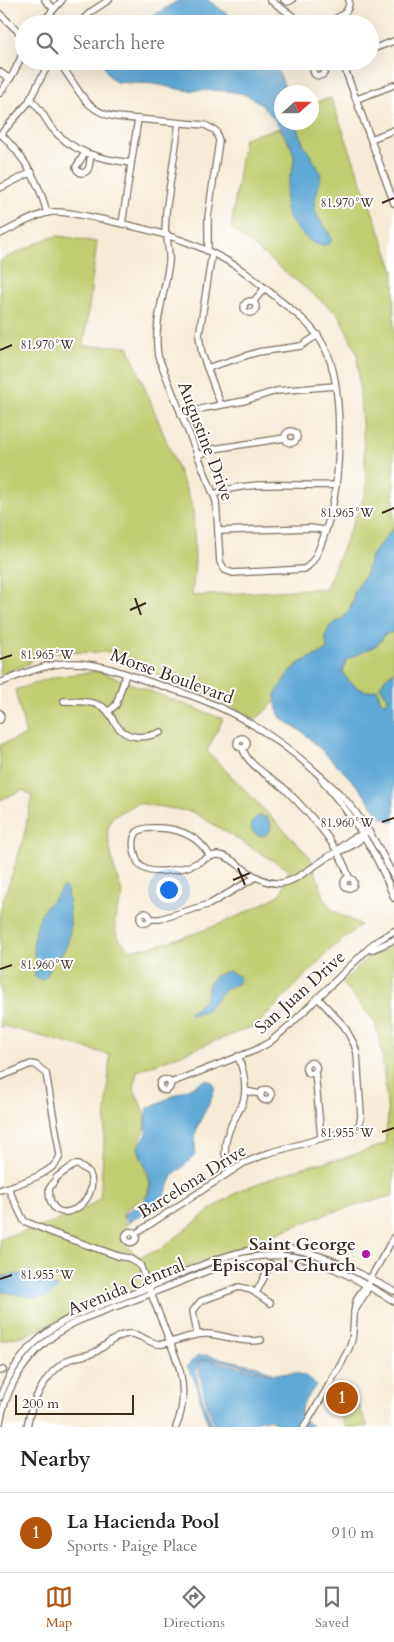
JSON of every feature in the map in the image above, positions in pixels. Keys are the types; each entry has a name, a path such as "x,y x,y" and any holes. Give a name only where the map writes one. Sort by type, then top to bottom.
{"street":[{"path":"45,0 54,8"},
{"path":"48,15 62,0"},
{"path":"88,15 109,0"},
{"path":"270,0 291,15"},
{"path":"280,7 284,0 288,2 292,0"},
{"path":"342,15 346,13 350,5 349,0"},
{"path":"0,14 15,28"},
{"path":"379,46 394,40"},
{"path":"0,93 15,69"},
{"path":"45,70 20,114 1,134 24,159 32,172 40,189 47,213"},
{"path":"64,70 92,108 109,116 210,126 219,137 208,217 210,252 199,328 200,345 221,405"},
{"path":"345,70 394,203"},
{"path":"0,72 10,79"},
{"path":"357,99 394,85"},
{"path":"30,99 37,105 57,133 71,145 88,154 131,163"},
{"path":"122,224 138,119"},
{"name":"Augustine Drive","path":"0,234 47,213 72,214 166,234 210,252 237,267 306,321 318,336 329,357 335,386 339,440 336,485 330,515 313,562 307,568 301,570 233,572 225,570 220,562 217,506 214,494 161,364 157,347 158,320 169,261 166,234 166,212 179,123"},
{"path":"371,139 394,130"},
{"path":"0,188 32,172"},
{"path":"386,182 394,179"},
{"path":"253,302 265,288"},
{"path":"207,368 258,352 301,346 318,336"},
{"path":"181,415 283,390 335,386"},
{"path":"198,455 214,449 285,438"},
{"path":"214,494 251,487 297,484 336,485"},
{"path":"218,531 310,528 325,530"},
{"name":"Morse Boulevard","path":"0,683 42,667 61,664 98,666 209,702 248,721 284,745 330,783 369,832 394,878"},
{"path":"108,711 116,705 126,674"},
{"path":"64,701 87,702 101,706 108,711 117,726 132,736 144,738 161,732"},
{"path":"0,713 0,720"},
{"path":"243,748 248,760 277,782 297,801 319,827 337,852 347,869 349,878"},
{"name":"Morse Boulevard","path":"318,774 363,835 382,869 394,898"},
{"path":"210,856 197,840 174,829 144,828 137,832 133,840 139,865 146,870 167,871 188,866 210,856 220,854 256,877 267,883 274,884 288,882 360,840 363,835 369,832"},
{"path":"150,919 160,919 210,904 256,877"},
{"name":"San Juan Drive","path":"170,1083 256,1050 277,1037 380,938 394,931"},
{"name":"San Juan Drive","path":"364,953 394,940"},
{"name":"Barcelona Drive","path":"135,1234 230,1171 263,1155 351,1130 359,1126 361,1116 357,1053 348,1031 318,998"},
{"path":"230,1171 225,1158 226,1140 232,1122 243,1103 245,1091 245,1079 238,1056"},
{"path":"0,1077 31,1064 36,1065 46,1073 60,1151 58,1162 49,1171 0,1190"},
{"path":"315,1072 321,1138"},
{"path":"245,1091 261,1094"},
{"path":"78,1165 89,1172 90,1192 82,1204 72,1211 58,1210 50,1200 49,1189 60,1175 69,1167 78,1165"},
{"path":"54,1167 60,1175"},
{"path":"8,1188 24,1221 134,1261 140,1265 178,1363 182,1382 182,1408 176,1427"},
{"path":"304,1427 331,1383 351,1344 354,1312 394,1237"},
{"name":"Avenida Central","path":"0,1397 9,1376 20,1360 47,1332 77,1315 243,1258 269,1254 299,1254 335,1261 394,1291"},
{"name":"Avenida Central","path":"299,1254 327,1265 394,1300"},
{"path":"256,1293 271,1264"},
{"path":"197,1334 193,1311 198,1304 239,1287 244,1287 256,1293 270,1303"},
{"name":"Avenida Central","path":"0,1423 15,1378 27,1361 48,1340 75,1323 150,1290"},
{"path":"27,1427 31,1409 37,1395 53,1372 70,1359 91,1354 124,1335 134,1335 156,1344 197,1334 217,1335 252,1341 261,1340"}],"green space":[{"path":"331,98 394,271 394,527 371,556 366,573 354,593 348,612 330,626 326,635 327,650 297,665 281,685 276,701 256,719 204,692 161,677 114,652 37,653 28,664 0,675 0,261 48,238 59,236 97,242 84,346 128,346 193,507 195,562 192,596 326,588 367,489 357,353 339,315 231,228 244,138 274,129 280,130 292,149 294,156 285,204 330,233 318,218 315,210 315,197 319,185 320,172 305,147 298,130 319,130 319,101"},
{"path":"394,632 394,672 387,676 380,686 388,698 387,702 383,703 380,700 377,689 366,691 358,688 346,678 343,669 346,660 380,642 385,634"},
{"path":"98,671 223,719 207,751 310,857 325,900 332,910 361,925 331,949 257,1025 137,1071 134,1089 146,1117 145,1129 138,1146 150,1184 147,1195 123,1212 124,1222 128,1223 121,1233 122,1241 139,1257 161,1249 213,1208 242,1189 307,1166 344,1158 385,1144 388,1115 382,1053 375,1022 342,983 366,958 394,946 394,1195 329,1213 91,1305 26,1335 0,1341 0,1238 67,1217 91,1205 100,1198 110,1055 4,1026 0,1028 0,910 23,841 32,796 23,790 0,800 0,745 26,735 15,690 54,677","holes":["137,803 193,812 289,870 281,894 213,927 150,947 129,949 118,936 115,924 115,918 123,896 113,864 107,831 112,817"]},
{"path":"359,1405 368,1427 345,1427 339,1412"}],"water":[{"path":"179,0 208,0 229,15 154,15"},
{"path":"106,70 278,70 284,85 274,85 274,120 258,102 242,94 223,91 184,90 154,84 116,82"},
{"path":"282,130 298,130 305,147 319,170 321,177 314,205 332,241 324,246 311,242 288,216 285,197 294,163 294,156"},
{"path":"394,527 394,632 385,634 377,645 346,660 343,672 350,682 362,690 372,691 377,689 380,700 385,703 388,698 380,686 387,676 394,672 394,822 392,822 381,817 359,788 304,733 281,718 277,710 275,695 287,675 300,663 327,650 326,635 329,627 348,612 354,593 366,573 371,556"},
{"path":"261,816 268,819 271,826 268,833 261,836 254,833 251,826 254,819"},
{"path":"62,887 65,887 67,890 70,920 68,942 64,951 52,964 47,975 42,980 38,979 34,973 36,930 42,912"},
{"path":"228,971 240,977 238,983 224,990 205,1011 190,1015 189,1013 199,1006 207,995 208,986 212,980 219,974"},
{"path":"206,1080 212,1082 215,1087 196,1131 195,1155 173,1176 163,1199 154,1209 128,1222 124,1214 141,1204 150,1188 149,1175 138,1147 147,1134 146,1115 148,1108"},
{"path":"18,1274 58,1288 43,1298 0,1292 0,1277"},
{"path":"205,1355 257,1366 272,1373 222,1361 203,1360 197,1362 197,1377 204,1404 213,1427 210,1427 203,1411 197,1385 187,1366 197,1356"},
{"path":"209,1360 269,1374 297,1373 307,1377 316,1385 302,1405 301,1414 304,1420 313,1427 280,1427 272,1420 264,1419 239,1427 215,1427 205,1398 198,1367 198,1363 201,1361"}],"place":[{"name":"Saint George Episcopal Church","path":"366,1254"},
{"name":"La Hacienda Pool","path":"342,1398"}]}
